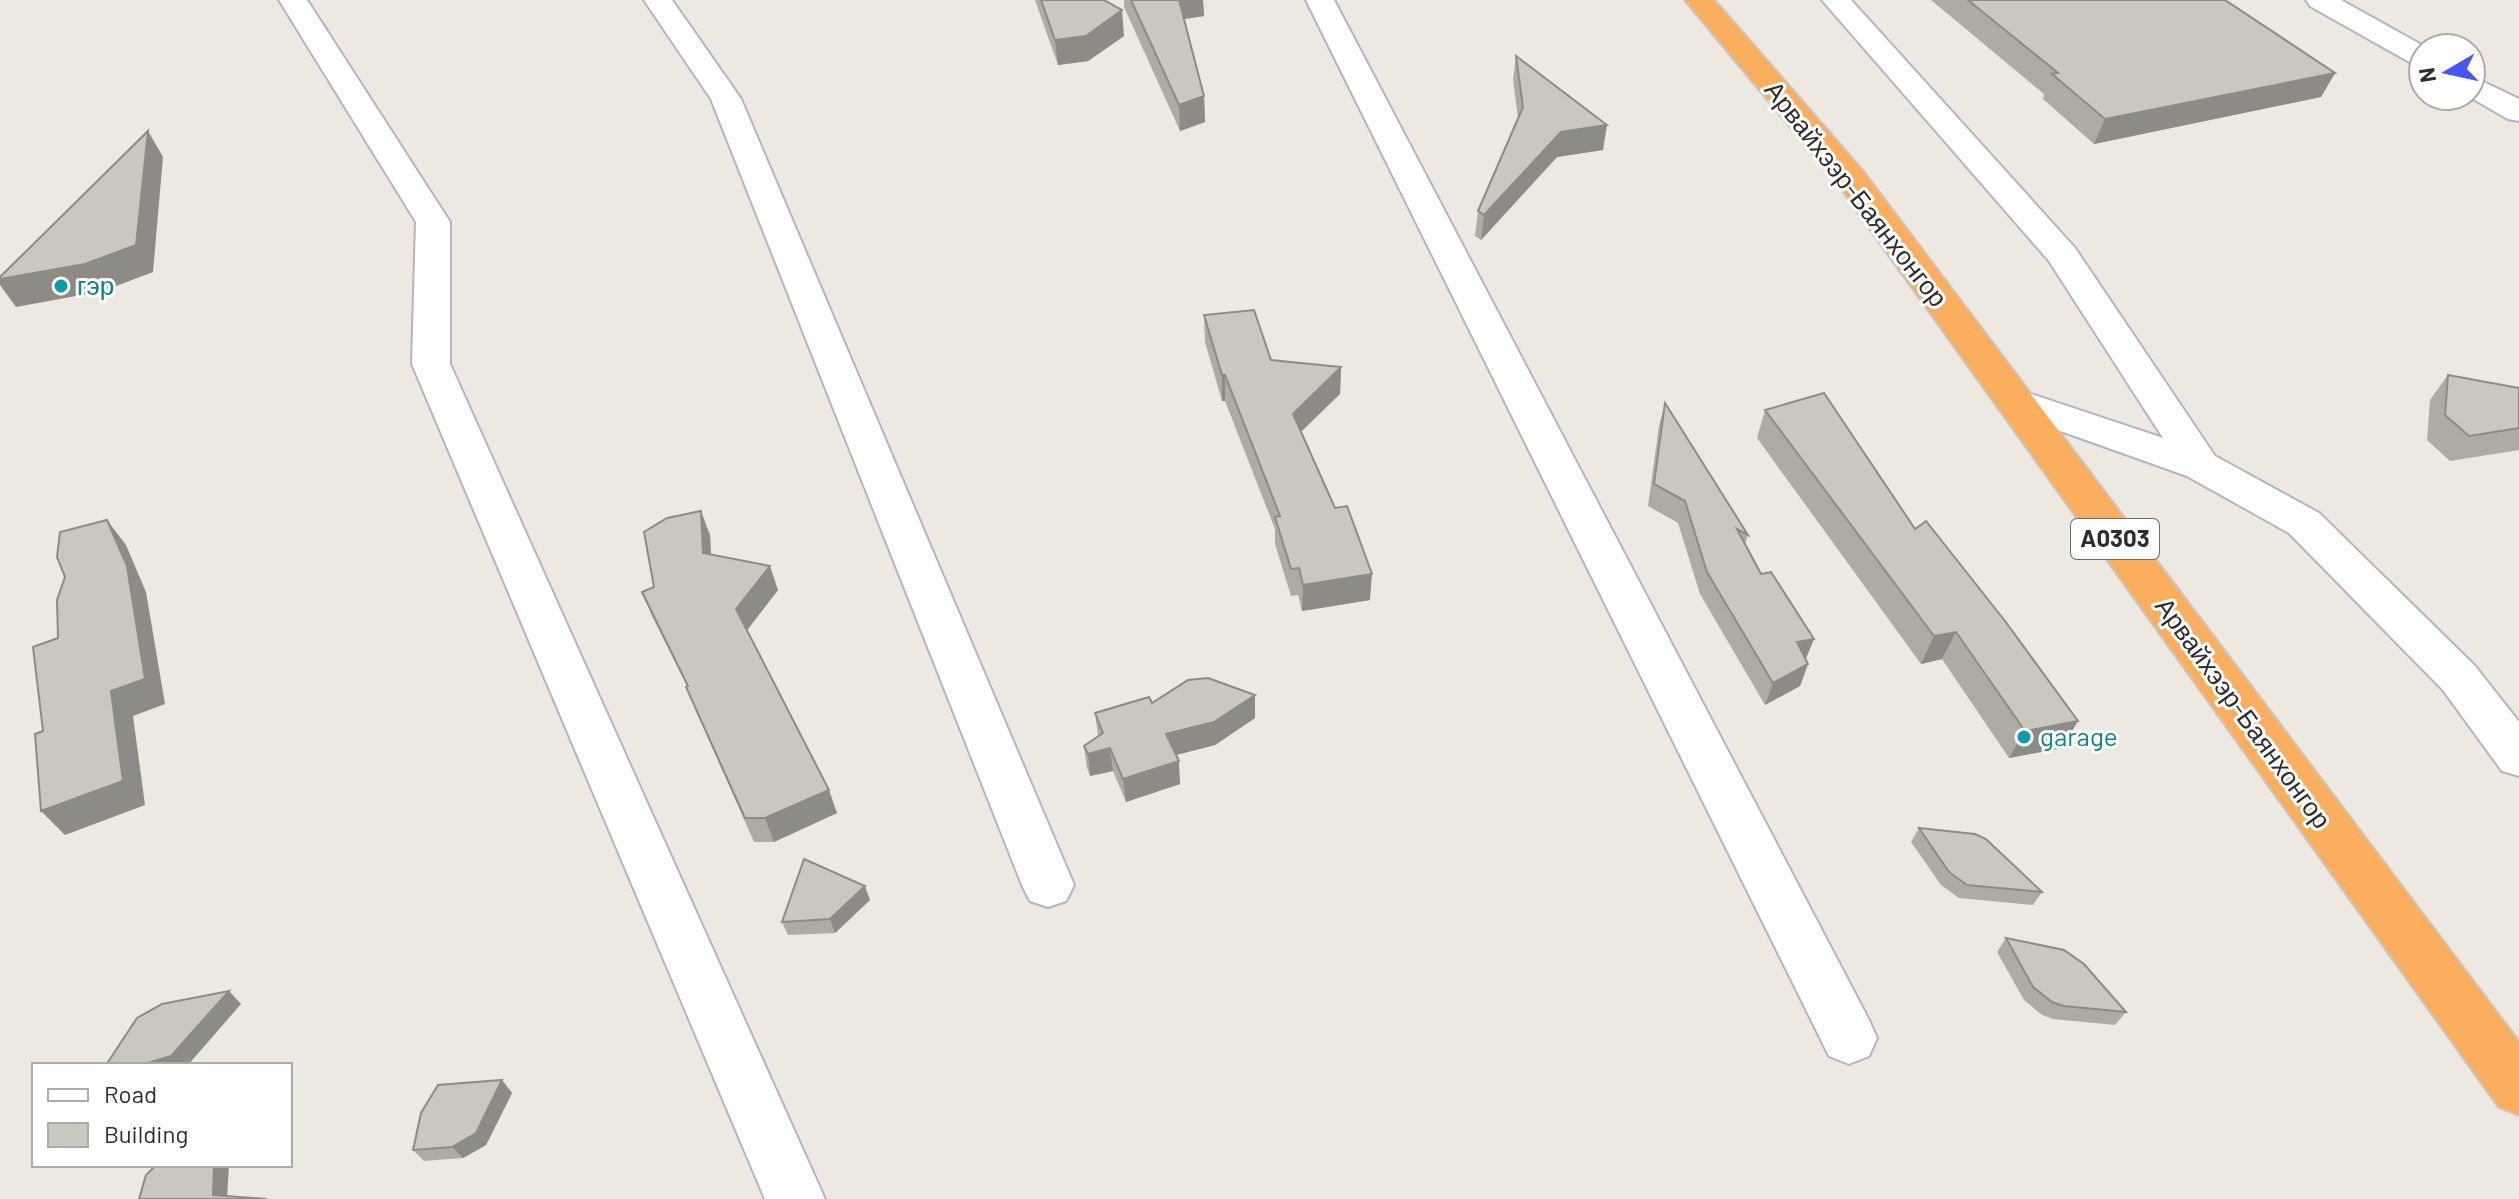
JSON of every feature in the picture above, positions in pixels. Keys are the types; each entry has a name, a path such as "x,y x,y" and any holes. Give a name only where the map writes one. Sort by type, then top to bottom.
{"highway":[{"name":"Арвайхээр-Баянхонгор","path":"1699,0 1850,177 2519,1088"}],"street":[{"path":"293,0 433,222 431,364 795,1199"},
{"path":"658,0 726,99 1048,885"},
{"path":"1320,0 1849,1038"},
{"path":"1836,0 2063,255 2201,466"},
{"path":"2320,0 2407,49"},
{"path":"2487,94 2519,112"},
{"path":"2013,400 2201,466 2304,523 2459,678 2519,757"}],"building":[{"path":"1041,0 1104,0 1122,10 1086,36 1055,40"},
{"path":"1131,0 1179,0 1204,96 1179,105"},
{"path":"1968,0 2225,0 2335,73 2105,119 2052,74 2058,73"},
{"path":"1516,56 1607,125 1561,132 1484,215 1478,211 1523,107"},
{"path":"148,131 136,245 85,264 0,279 0,277"},
{"path":"1254,310 1271,360 1341,367 1293,414 1335,508 1347,506 1372,574 1303,585 1299,568 1291,569 1275,517 1280,516 1225,375 1222,375 1204,315"},
{"path":"2448,375 2519,388 2519,428 2469,436 2445,415"},
{"path":"1824,393 1915,529 1926,521 2078,721 2025,731 1956,632 1934,636 1765,410"},
{"path":"1665,403 1748,535 1737,529 1761,574 1771,572 1814,639 1797,642 1808,664 1773,683 1707,572 1685,501 1654,484"},
{"path":"701,511 703,553 770,566 736,609 829,790 765,818 745,818 688,686 642,592 654,587 644,532 667,518"},
{"path":"107,520 127,566 145,679 111,691 123,781 41,811 35,734 43,731 33,647 58,638 57,600 65,577 57,557 60,532"},
{"path":"1208,678 1255,695 1214,722 1166,734 1179,761 1123,779 1110,748 1088,754 1084,746 1103,733 1095,713 1149,697 1152,703 1188,680"},
{"path":"1919,828 1975,834 1986,839 2042,892 1967,885 1949,872"},
{"path":"804,859 865,886 830,919 782,922"},
{"path":"2006,938 2064,950 2084,964 2126,1012 2052,1002 2033,987"},
{"path":"229,991 171,1056 148,1063 107,1063 137,1018 162,1004"},
{"path":"502,1080 476,1133 452,1147 413,1150 421,1113 438,1085"},
{"path":"154,1167 214,1167 213,1195 267,1199 139,1199 146,1175"}],"place":[{"name":"гэр","path":"61,286"},
{"name":"garage","path":"2024,737"}]}
